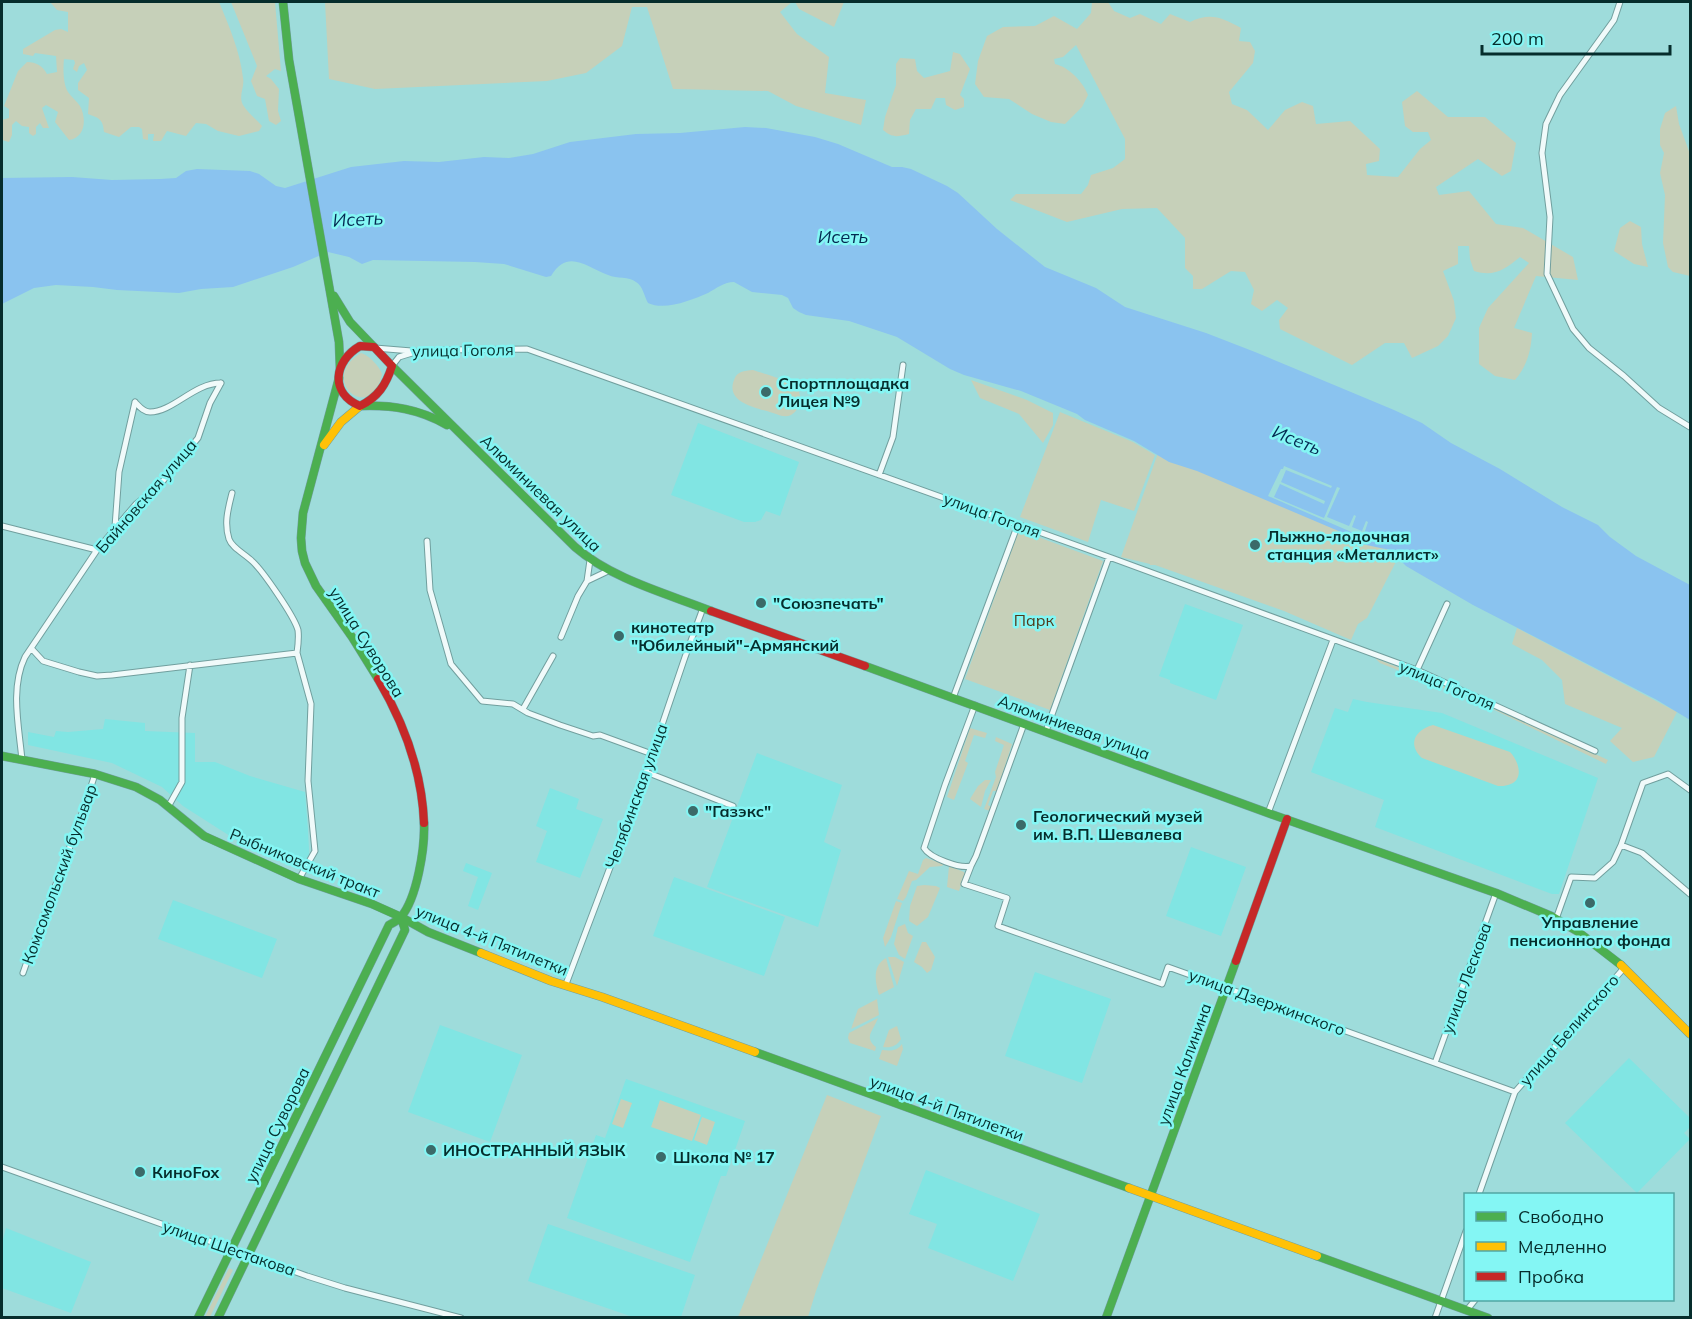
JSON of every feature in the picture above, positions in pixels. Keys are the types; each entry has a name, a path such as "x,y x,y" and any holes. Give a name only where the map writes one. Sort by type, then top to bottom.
{"main road":[{"path":"283,2 289,60 339,342 339,378 321,450"},
{"path":"327,274 333,296 344,314 458,432"},
{"path":"340,368 345,357 352,350 360,346 374,347"},
{"path":"321,450 341,422 360,406 375,398 382,390 392,366"},
{"path":"339,378 340,389 346,399 360,406 392,405 409,408 423,412 458,432"},
{"name":"Алюминиевая улица","path":"458,432 590,560 608,571 703,608 1268,813 1496,893 1556,919 1577,931 1624,968 1690,1034"},
{"name":"улица Суворова","path":"198,1317 389,925 401,917 414,888 423,851 425,826 423,800 417,768 408,741 382,686 353,638 314,584 304,561 301,523 306,497 321,450"},
{"name":"Рыбниковский тракт","path":"2,756 95,774 136,787 160,800 204,836 299,879 338,891 401,917"},
{"name":"улица Калинина","path":"1106,1317 1287,819"},
{"name":"улица Суворова","path":"218,1317 405,930 401,917"},
{"name":"улица 4-й Пятилетки","path":"401,917 428,932 551,981 566,984 1488,1317"}],"street":[{"path":"1620,2 1614,20 1560,94 1546,124 1542,153 1550,217 1547,274 1573,329 1589,348 1624,375 1659,408 1690,428"},
{"name":"улица Гоголя","path":"374,347 424,352 527,349 1417,670 1595,751"},
{"path":"392,366 399,357 424,352"},
{"path":"879,475 893,437 903,365"},
{"name":"Байновская улица","path":"22,760 16,696 20,668 97,550 136,504 158,487 198,438 220,383 207,385 169,406 150,412 142,409 135,402 119,472 115,527"},
{"path":"232,493 226,522 229,540 232,546 247,556 262,571 291,615 299,636 297,653 311,704 308,781 315,851 299,879"},
{"path":"953,698 1017,524"},
{"path":"2,526 97,550"},
{"path":"427,541 430,590 451,664 482,701 513,704 528,713 560,725 593,736 600,735 652,754"},
{"path":"1046,731 1109,557"},
{"path":"561,637 578,596 587,582 590,560"},
{"path":"587,582 608,571"},
{"path":"1417,670 1447,604"},
{"name":"Челябинская улица","path":"566,984 646,772 703,608"},
{"path":"1268,813 1333,640"},
{"path":"31,648 43,661 97,676 297,653"},
{"path":"523,708 553,656"},
{"path":"168,807 182,782 182,718 190,665"},
{"path":"975,705 924,848 934,857 965,868 970,866 976,856 1024,724"},
{"path":"646,772 733,806"},
{"name":"Комсомольский бульвар","path":"23,973 78,828 95,774"},
{"path":"1556,919 1570,877 1595,878 1613,862 1643,783 1668,774 1690,790"},
{"path":"1621,845 1642,854 1690,894"},
{"name":"улица Дзержинского","path":"970,866 964,884 1007,898 998,926 1162,984 1168,967 1515,1092"},
{"name":"улица Лескова","path":"1435,1063 1496,893"},
{"name":"улица Белинского","path":"1479,1193 1515,1092 1624,968"},
{"name":"улица Шестакова","path":"2,1167 345,1288 461,1317"},
{"path":"1435,1317 1464,1237"},
{"path":"1467,1310 1474,1301"}],"shaded area":[{"path":"698,423 799,462 780,516 766,511 761,520 744,522 671,495"},
{"path":"1185,604 1243,625 1216,700 1170,683 1170,680 1159,676"},
{"path":"1353,699 1442,713 1598,778 1559,894 1552,894 1375,827 1384,800 1311,772 1335,708 1348,712"},
{"path":"105,719 145,723 145,731 195,733 195,762 215,762 250,776 305,792 310,870 244,845 183,806 162,787 112,763 28,745 28,732 54,737 56,731 103,729"},
{"path":"757,753 842,785 824,842 841,850 818,927 707,887"},
{"path":"550,788 579,799 576,809 603,819 580,878 536,862 547,831 536,826"},
{"path":"1191,847 1246,867 1221,936 1166,916"},
{"path":"466,863 492,873 478,910 468,906 478,877 463,871"},
{"path":"674,877 785,917 764,976 653,936"},
{"path":"173,900 277,939 262,978 158,939"},
{"path":"1035,972 1111,999 1082,1083 1005,1056"},
{"path":"440,1025 522,1055 490,1142 408,1112"},
{"path":"1629,1058 1690,1118 1690,1127 1684,1133 1690,1139 1637,1193 1565,1123"},
{"name":"Школа № 17","path":"626,1079 745,1121 726,1176 721,1176 690,1262 567,1218 596,1135 605,1138"},
{"path":"926,1170 1040,1214 1013,1281 928,1248 937,1224 909,1214"},
{"path":"548,1224 695,1275 681,1317 633,1317 528,1281"},
{"path":"6,1228 91,1262 71,1313 2,1288 2,1243"}],"green space":[{"path":"50,2 219,2 239,58 243,81 242,102 247,111 262,126 259,131 239,136 218,131 206,124 196,123 186,136 167,131 161,141 153,141 154,134 148,134 148,140 143,139 142,129 139,127 131,127 119,137 104,132 100,120 88,114 89,98 78,90 78,83 87,70 84,63 79,66 77,72 73,69 74,60 64,59 66,89 80,106 84,122 78,136 69,140 55,122 58,112 46,105 42,108 49,128 43,128 40,123 33,136 29,133 29,127 22,126 16,121 12,125 9,142 2,140 2,120 9,118 9,109 4,106 18,71 27,62 39,65 47,74 57,72 56,56 23,54 23,49 55,30 61,29 68,32 68,12 57,10"},
{"path":"231,2 275,2 281,71 275,69 266,76 279,89 278,111 281,121 276,125 269,121 265,99 257,96 251,81 257,66"},
{"path":"325,2 792,2 780,12 797,34 829,57 825,93 866,100 861,125 796,106 768,91 673,89 647,7 632,7 622,46 586,73 547,81 375,89 329,79"},
{"path":"795,2 844,2 834,27 799,9"},
{"path":"1092,2 1108,2 1114,11 1130,18 1140,14 1161,24 1170,14 1190,22 1204,17 1216,18 1241,28 1239,41 1250,42 1255,51 1253,63 1229,92 1232,104 1247,110 1268,130 1285,110 1302,102 1313,106 1316,124 1350,121 1380,149 1379,161 1366,164 1367,175 1398,177 1420,149 1431,140 1428,132 1413,132 1405,126 1402,102 1417,91 1448,117 1485,117 1516,143 1511,171 1502,176 1478,159 1436,187 1439,195 1469,191 1496,224 1523,228 1573,257 1578,280 1536,276 1514,328 1532,333 1528,358 1515,380 1495,376 1479,364 1479,328 1488,308 1529,263 1520,257 1499,271 1481,273 1474,271 1469,246 1458,246 1458,264 1443,271 1454,301 1456,318 1448,336 1438,346 1412,358 1404,343 1385,343 1352,365 1280,329 1279,320 1288,308 1277,300 1262,311 1251,304 1254,290 1245,272 1231,271 1202,289 1193,289 1193,276 1185,268 1185,238 1157,208 1122,209 1067,222 1010,200 1016,194 1081,194 1088,185 1091,175 1113,168 1125,159 1125,139 1076,45 1063,57 1054,59 1055,64 1075,76 1088,95 1082,107 1065,124 1051,122 1032,114 1009,99 984,97 975,84 978,61 987,36 1003,27 1035,26 1054,16 1077,29 1091,13"},
{"path":"953,52 960,54 970,69 960,95 964,99 964,107 955,110 946,105 945,98 936,98 931,109 916,109 910,120 909,134 895,136 883,130 896,85 896,64 900,58 915,59 917,71 924,78 950,71"},
{"path":"1676,106 1679,124 1690,154 1690,276 1673,272 1668,267 1663,243 1665,195 1660,173 1664,153 1660,145 1660,129 1665,113"},
{"path":"1630,221 1641,227 1642,244 1648,267 1634,264 1614,251 1620,228"},
{"path":"361,353 374,362 382,374 376,389 368,396 359,397 351,393 345,385 344,375 349,364"},
{"name":"Спортплощадка Лицея №9","path":"753,370 781,379 796,387 800,394 797,410 789,416 782,416 751,406 738,399 732,388 735,377 741,372"},
{"path":"971,380 1027,400 1053,413 1053,425 1043,443 1019,414 980,398"},
{"path":"1060,412 1133,442 1155,455 1134,511 1101,500 1088,542 1020,517"},
{"name":"Лыжно-лодочная станция «Металлист»","path":"1158,453 1402,550 1367,618 1358,624 1351,640 1284,611 1155,565 1121,557"},
{"name":"Парк","path":"1019,530 1103,561 1050,710 965,679"},
{"path":"1517,628 1677,712 1654,757 1633,762 1610,741 1622,728 1565,704 1562,680 1542,660 1512,644"},
{"path":"1375,658 1480,700 1608,760 1606,764 1478,702 1380,663"},
{"path":"1433,725 1510,752 1518,765 1517,779 1508,785 1498,786 1422,758 1415,748 1415,738 1422,730"},
{"path":"970,728 987,733 985,738 974,735 965,761 968,763 954,800 947,797"},
{"path":"996,737 1012,744 997,791 993,791 988,805 991,807 990,811 984,809 996,777 995,772 1004,745 995,741"},
{"path":"985,780 991,780 985,791 981,807 970,799"},
{"path":"926,858 944,864 930,867 912,881 903,901 897,899 909,871 918,874"},
{"path":"949,866 965,874 959,891 947,887"},
{"path":"917,886 940,888 928,917 917,926 909,921 910,906"},
{"path":"896,901 902,903 891,937 885,947 883,938"},
{"path":"905,924 908,933 913,936 905,959 899,955 894,944 898,927"},
{"path":"922,942 926,942 935,957 931,970 927,973 914,962"},
{"path":"888,957 895,957 904,962 897,986"},
{"path":"886,958 894,987 879,995 877,970 878,965"},
{"path":"877,999 879,1015 851,1029 858,1009"},
{"path":"878,1018 870,1037 876,1047 875,1051 850,1043 849,1033"},
{"path":"897,1026 901,1039 894,1046 883,1047 889,1030"},
{"path":"902,1044 903,1049 897,1066 879,1059 882,1050 894,1050"},
{"path":"827,1095 881,1116 808,1317 738,1317"},
{"path":"621,1099 632,1103 623,1128 612,1124"},
{"path":"660,1100 701,1115 692,1141 651,1127"},
{"path":"702,1117 715,1122 707,1145 694,1140"},
{"path":"229,1268 233,1270 210,1317 205,1317"}],"water":[{"name":"Исеть","path":"745,127 766,128 815,137 838,144 892,167 911,169 958,193 997,229 1045,267 1096,288 1125,307 1206,333 1255,352 1422,423 1451,443 1500,469 1562,507 1598,525 1636,556 1690,585 1690,720 1657,700 1473,605 1406,566 1390,550 1357,543 1355,538 1197,471 1169,462 1134,441 1085,420 1077,414 1021,391 950,369 897,337 849,321 806,315 793,308 788,298 782,295 752,292 734,282 724,284 686,301 662,306 648,303 640,286 633,280 612,276 578,262 564,263 551,276 546,277 504,264 373,260 362,264 349,257 328,252 293,267 233,287 179,293 56,285 34,288 2,304 2,178 160,179 176,178 186,171 197,169 250,171 259,174 276,186 285,188 351,167 404,161 439,162 484,157 509,158 533,154 570,142 636,134 680,133"}],"pier":[{"path":"1284,466 1332,486 1331,488 1286,470 1281,482 1325,501 1324,504 1280,484 1274,497 1324,518 1337,487 1340,488 1327,517 1349,526 1354,515 1356,516 1352,527 1362,531 1366,521 1368,522 1363,537 1268,496"}],"traffic: fast":[{"path":"283,2 289,60 339,342 340,368"},
{"path":"334,296 350,322 374,347"},
{"path":"392,366 575,547 622,577 711,611"},
{"path":"339,378 303,513 302,551 316,586 378,679"},
{"path":"361,406 406,409 447,425"},
{"path":"865,666 1268,813 1496,893 1551,916 1577,931 1621,965"},
{"path":"2,756 95,774 136,787 160,800 204,836 299,879 372,904 428,932 481,953"},
{"path":"198,1318 389,925 400,918 407,909 419,872 424,823"},
{"path":"218,1318 405,930 401,917"},
{"path":"1106,1318 1236,961"},
{"path":"755,1052 1129,1188"},
{"path":"1317,1256 1488,1318"}],"traffic: slow":[{"path":"324,445 341,422 360,406"},
{"path":"481,953 551,981 755,1052"},
{"path":"1621,965 1690,1034"},
{"path":"1129,1188 1317,1256"}],"traffic: jam":[{"path":"360,346 374,347 392,366 380,390 372,399 360,406 343,393 339,377 340,368 345,360 360,346"},
{"path":"711,611 865,666"},
{"path":"378,679 396,713 410,748 420,785 424,823"},
{"path":"1236,961 1287,819"}],"place":[{"name":"Спортплощадка Лицея №9","path":"766,392"},
{"name":"Лыжно-лодочная станция «Металлист»","path":"1255,545"},
{"name":"\"Союзпечать\"","path":"761,603"},
{"name":"кинотеатр \"Юбилейный\"-Армянский","path":"619,636"},
{"name":"\"Газэкс\"","path":"693,811"},
{"name":"Геологический музей им. В.П. Шевалева","path":"1021,825"},
{"name":"Управление пенсионного фонда","path":"1590,903"},
{"name":"ИНОСТРАННЫЙ ЯЗЫК","path":"431,1150"},
{"name":"Школа № 17","path":"661,1157"},
{"name":"КиноFox","path":"140,1172"}]}
